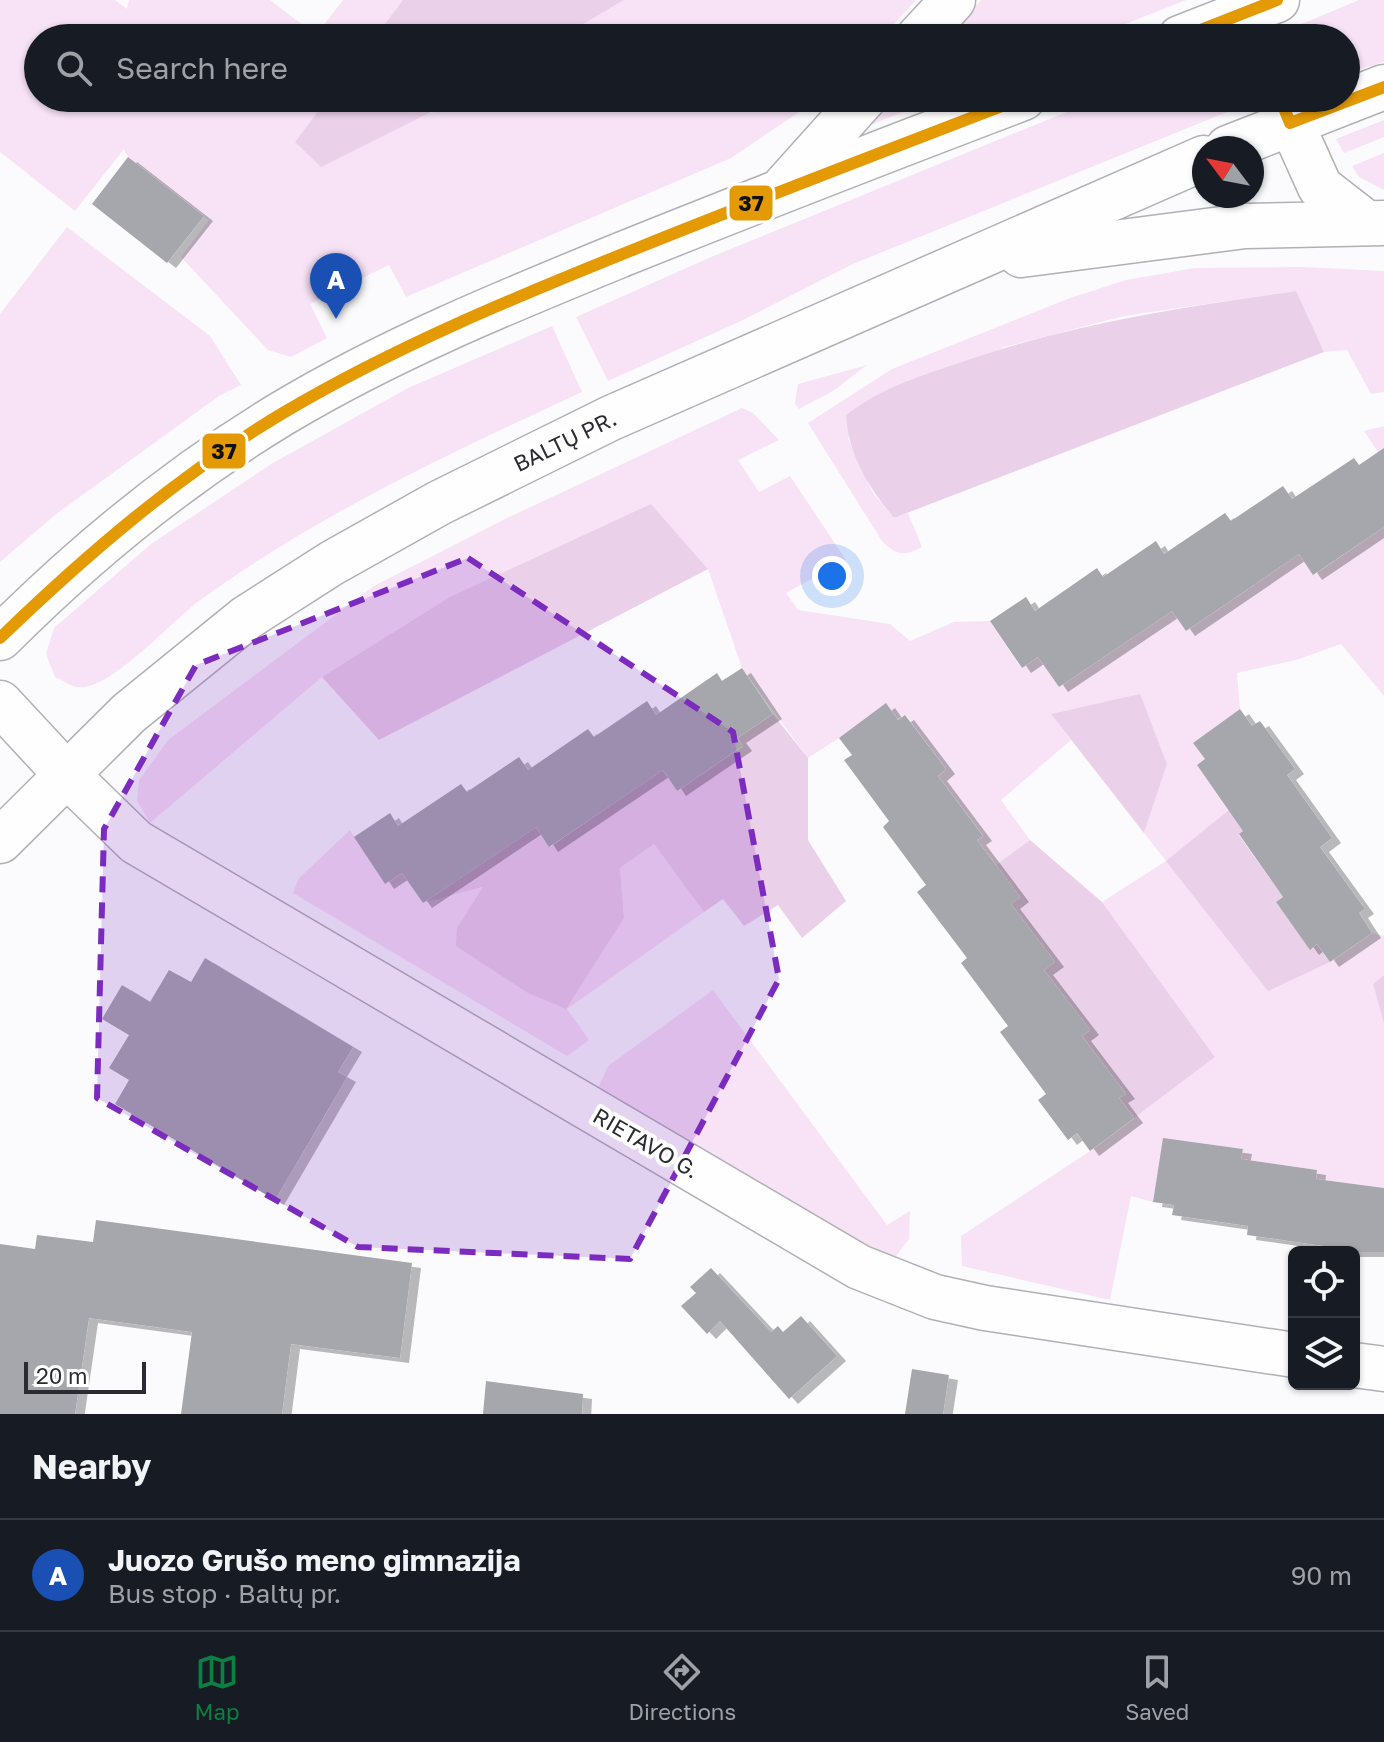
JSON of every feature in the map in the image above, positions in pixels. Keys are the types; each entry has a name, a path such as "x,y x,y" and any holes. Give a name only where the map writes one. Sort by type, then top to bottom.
{"main road":[{"path":"931,24 953,0"},
{"path":"1222,24 1255,13"},
{"path":"1360,93 1384,87"},
{"path":"780,190 851,112"},
{"path":"0,638 124,525 205,463 285,412 481,313 780,190 986,112"},
{"path":"1246,136 1282,112"},
{"path":"1286,112 1320,187 1336,203 1374,223"},
{"name":"BALTŲ PR.","path":"0,841 65,773 129,713 246,618 346,555 439,503 611,418 979,260 1192,163"},
{"path":"979,260 1189,231 1374,223"},
{"name":"RIETAVO G.","path":"0,703 65,773 136,842 859,1267 935,1297 985,1308 1288,1354"},
{"path":"1360,1366 1384,1369"}],"highlighted area":[{"path":"468,558 733,732 779,979 630,1259 358,1247 97,1098 104,829 196,665"}],"shaded area":[{"path":"0,0 115,0 127,9 129,0 270,0 302,24 24,24 24,112 318,112 295,142 435,112 799,112 731,158 406,297 389,265 310,304 327,338 291,357 268,350 181,257 209,220 128,157 124,149 75,211 0,152"},
{"path":"343,0 403,0 385,24 324,24"},
{"path":"403,0 624,0 584,24 385,24"},
{"path":"624,0 916,0 894,24 584,24"},
{"path":"981,0 1186,0 1125,24 958,24"},
{"path":"1359,0 1384,0 1384,62 1360,69 1360,24 1301,24"},
{"path":"318,112 431,112 321,167 295,142"},
{"path":"875,112 903,112 858,130"},
{"path":"1067,112 1227,112 853,264 741,321 608,381 576,317 711,257"},
{"path":"1384,120 1384,137 1344,153 1336,139"},
{"path":"1384,153 1384,190 1359,177 1352,166"},
{"path":"67,227 210,336 241,385 219,396 55,515 0,562 0,314"},
{"path":"1304,267 1384,271 1384,392 1371,394 1347,350 1324,352 1295,291 1124,316 1004,347 848,438 873,493 894,518 908,513 922,547 911,552 896,552 882,541 808,423 892,369 1070,298 1126,280 1195,268"},
{"path":"1296,291 1324,352 894,518 868,483 855,457 846,415 913,379 998,350 1082,328"},
{"path":"552,326 582,392 385,487 290,541 199,601 105,679 90,686 77,687 55,677 46,654 54,628 151,544 273,463 408,388"},
{"path":"867,365 833,391 799,409 795,404 798,384"},
{"path":"742,408 753,413 779,440 738,460 759,492 790,476 846,560 786,593 798,610 890,624 910,641 954,622 990,621 1021,668 1038,657 1059,687 1124,643 1165,601 1186,631 1251,586 1293,544 1314,575 1378,531 1384,515 1384,696 1341,644 1296,660 1237,673 1240,709 1193,743 1205,759 1197,765 1229,810 1268,990 1330,962 1372,933 1384,936 1384,975 1373,984 1384,1024 1384,1188 1316,1179 1317,1170 1241,1159 1243,1149 1184,1141 1162,1148 1153,1202 1131,1196 1110,1300 962,1266 961,1236 1090,1151 1215,1057 1102,902 1166,861 1144,833 1167,764 1140,695 1051,714 1071,740 1001,800 1030,840 996,865 977,840 983,835 938,776 946,769 906,715 839,738 808,758 742,668 708,569 651,504 322,677 150,823 137,801 139,780 168,740 374,586 505,519"},
{"path":"1384,426 1384,461 1364,431"},
{"path":"651,504 708,569 379,740 322,677 450,597"},
{"path":"1140,694 1167,764 1144,833 1051,714"},
{"path":"773,714 808,758 808,840 846,901 802,938 778,905 744,926 723,899 704,912 654,844 620,868 624,918 566,1009 528,993 456,946 457,928 483,887 423,903 487,859 529,817 550,847 615,802 656,760 677,791 742,747 737,738"},
{"path":"1229,810 1244,830 1239,835 1283,897 1276,902 1310,949 1317,944 1330,962 1268,991 1166,861"},
{"path":"350,830 385,884 402,873 423,903 484,887 457,928 624,918 620,868 654,844 704,912 567,1009 589,1040 567,1056 293,893 299,878"},
{"path":"1030,840 1102,902 1215,1057 1134,1118 1119,1098 1125,1093 1082,1036 1089,1030 1044,970 1054,961 1011,904 996,865"},
{"path":"1384,975 1384,1024 1373,984"},
{"path":"713,990 887,1225 910,1211 909,1239 892,1261 598,1088 608,1066"}],"building":[{"path":"128,157 204,216 167,263 92,204"},
{"path":"1384,448 1384,527 1313,575 1299,554 1186,631 1172,611 1059,687 1038,657 1022,668 990,621 1026,597 1035,611 1097,568 1103,577 1156,541 1164,554 1225,513 1231,521 1283,486 1292,499 1354,458 1359,465"},
{"path":"742,668 773,714 737,738 743,746 677,791 663,770 549,847 536,827 423,903 402,873 385,884 354,837 390,813 398,826 461,784 467,792 519,757 528,770 588,729 594,737 647,701 656,715 717,673 722,681"},
{"path":"886,703 898,720 905,715 946,769 938,776 983,836 977,840 1020,897 1011,904 1055,962 1044,970 1090,1030 1082,1036 1126,1094 1119,1098 1134,1118 1090,1151 1077,1133 1068,1140 1038,1100 1046,1094 1000,1032 1008,1026 961,963 967,958 917,892 926,885 883,827 889,821 844,760 852,755 839,738"},
{"path":"1240,709 1252,726 1260,721 1295,769 1287,775 1332,838 1320,847 1365,909 1359,913 1372,933 1330,962 1317,944 1310,950 1276,902 1283,897 1239,834 1243,831 1197,765 1205,759 1193,743"},
{"path":"205,958 353,1047 338,1072 347,1077 275,1200 115,1104 129,1080 109,1068 129,1035 102,1019 122,985 150,1002 169,970 191,982"},
{"path":"1163,1138 1243,1149 1241,1159 1317,1170 1316,1179 1384,1188 1384,1252 1360,1252 1360,1246 1324,1246 1247,1235 1248,1226 1172,1215 1174,1205 1153,1202"},
{"path":"96,1220 412,1263 400,1358 291,1344 282,1414 181,1414 192,1332 89,1318 75,1414 0,1414 0,1244 35,1249 37,1235 93,1242"},
{"path":"711,1268 771,1332 778,1326 783,1332 801,1316 837,1356 789,1399 720,1321 707,1334 681,1306 696,1293 690,1287"},
{"path":"912,1369 949,1375 943,1414 905,1414"},
{"path":"486,1381 583,1394 582,1414 483,1414"}],"transit line":[{"name":"37","path":"1216,24 1277,0"},
{"name":"37","path":"1360,96 1384,87"},
{"name":"37","path":"0,638 100,546 207,462 283,413 369,366 549,284 987,112"},
{"name":"37","path":"1286,112 1290,123 1319,112"}],"place":[{"name":"Juozo Grušo meno gimnazija","path":"336,319"}]}
